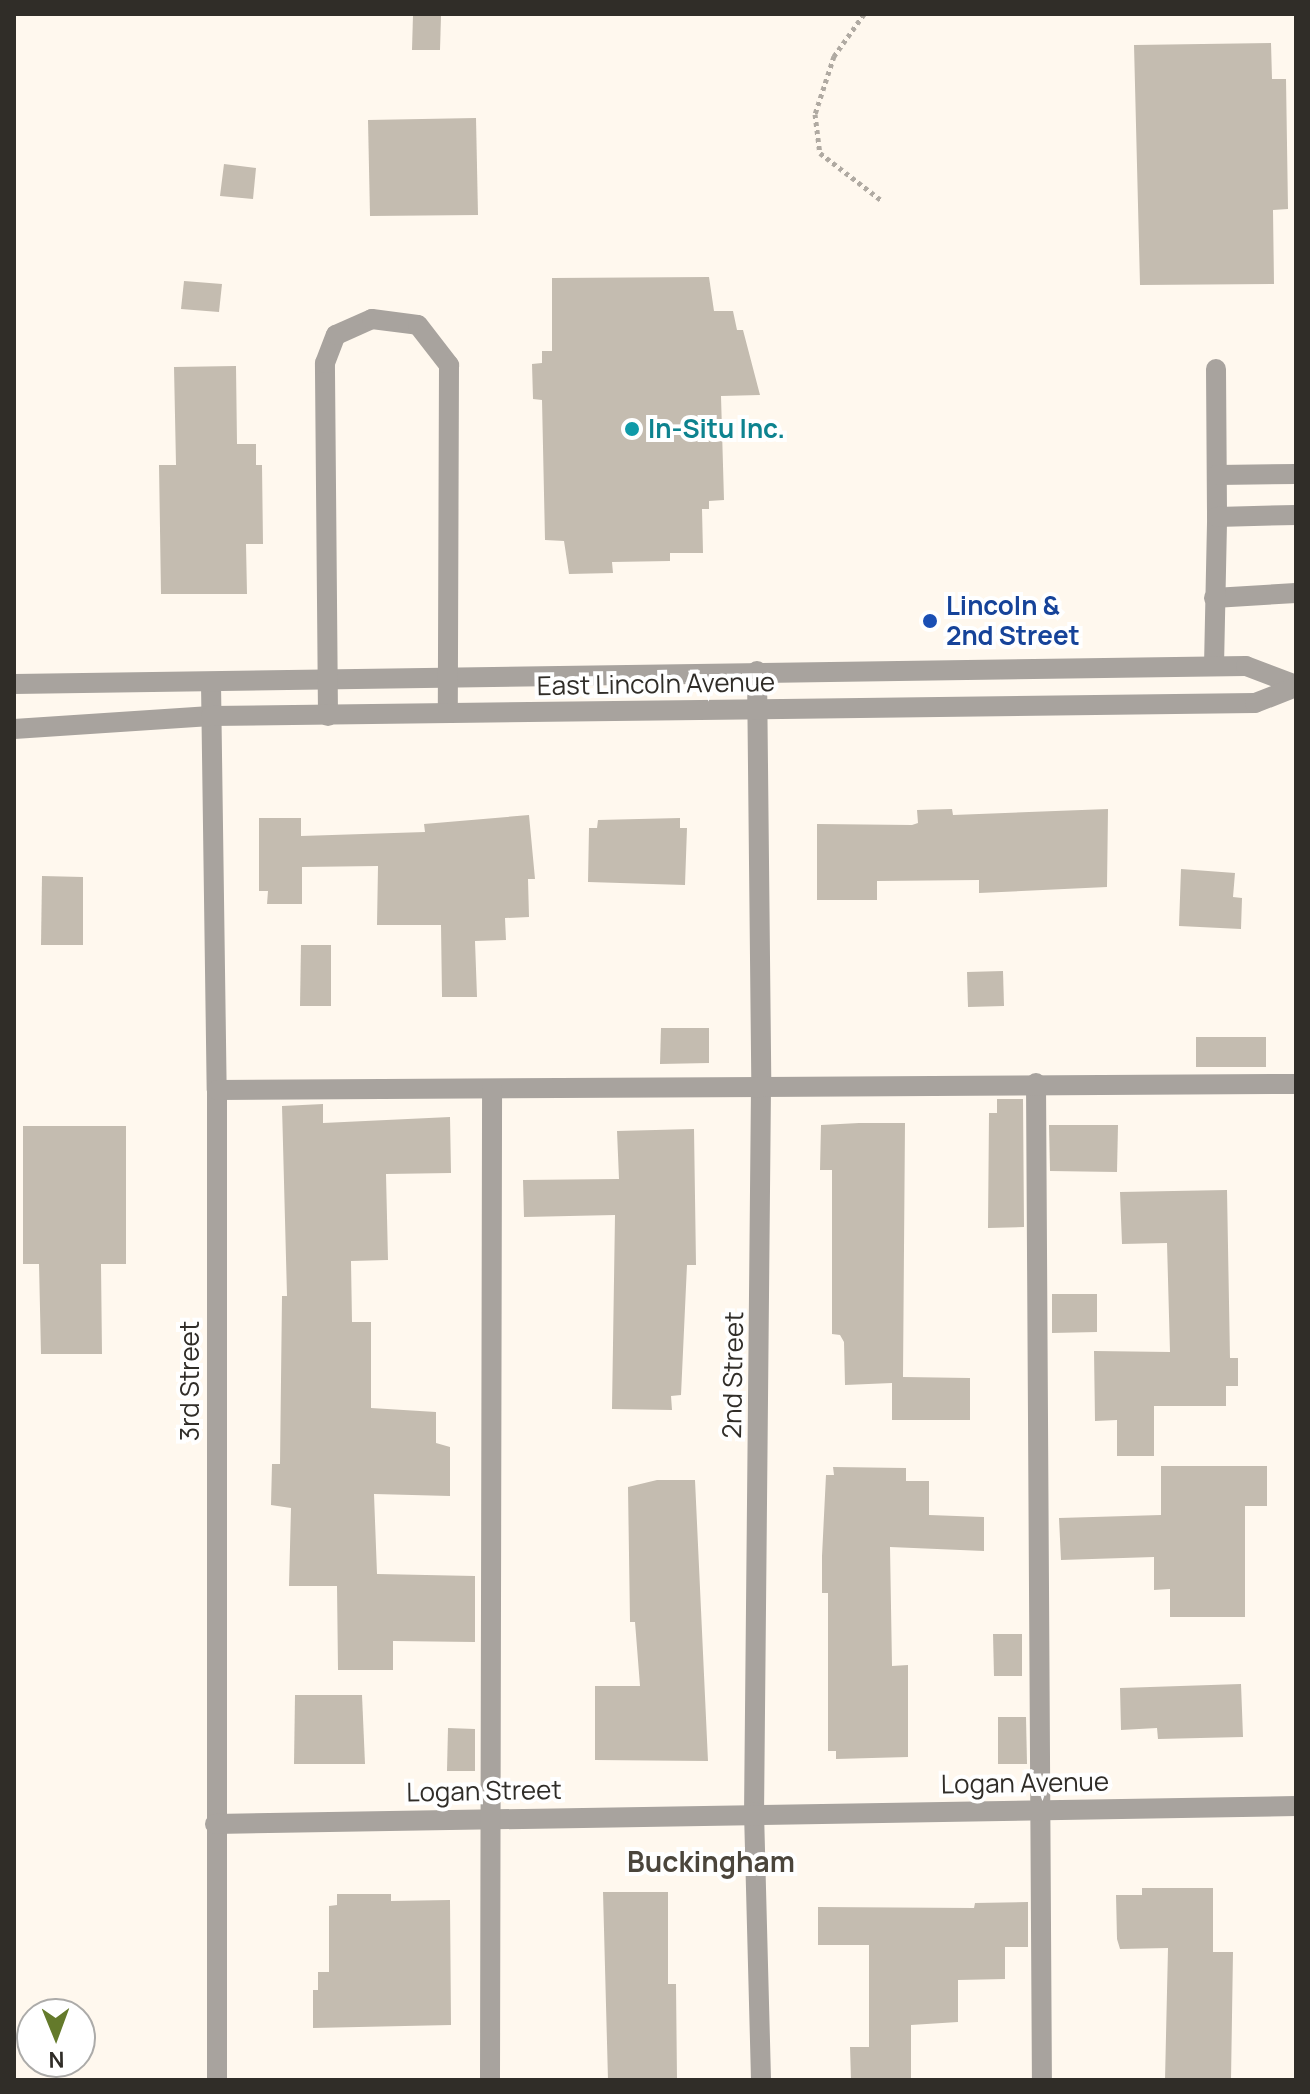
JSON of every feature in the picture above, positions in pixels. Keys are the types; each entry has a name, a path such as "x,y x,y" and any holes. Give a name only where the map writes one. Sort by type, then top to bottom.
{"street":[{"path":"328,716 325,363 336,335 372,319 418,325 449,365 448,712"},
{"path":"1214,666 1216,369"},
{"path":"1217,475 1296,474"},
{"path":"1217,517 1296,515"},
{"path":"1214,598 1296,593"},
{"name":"East Lincoln Avenue","path":"14,684 1246,666 1296,686"},
{"name":"2nd Street","path":"757,671 761,1087 754,1812 761,2080"},
{"name":"3rd Street","path":"211,683 217,1090 217,2080"},
{"name":"East Lincoln Avenue","path":"14,729 211,716 1255,703 1296,686"},
{"path":"1036,1083 1042,2080"},
{"path":"217,1090 1036,1083 1296,1084"},
{"path":"490,2080 492,1089"},
{"name":"Logan Avenue","path":"754,1812 1296,1806"},
{"name":"Logan Street","path":"215,1824 754,1812"}],"path":[{"path":"864,14 834,56 815,114 820,153 881,200"}],"building":[{"path":"413,15 441,16 440,50 412,50"},
{"path":"1271,43 1272,79 1286,79 1288,209 1273,210 1274,284 1140,285 1134,45"},
{"path":"476,118 478,215 370,216 368,120"},
{"path":"224,164 256,168 253,199 220,196"},
{"name":"In-Situ Inc.","path":"709,277 714,311 733,311 737,330 743,330 760,395 721,396 724,500 709,501 709,509 702,509 703,553 670,553 670,561 612,562 613,573 569,574 564,541 545,540 542,400 533,399 532,364 542,363 542,351 552,351 552,278"},
{"path":"184,281 222,284 219,312 181,309"},
{"path":"236,366 237,444 256,444 256,465 262,465 263,544 246,544 247,594 161,594 159,465 176,465 174,367"},
{"path":"952,809 953,815 1108,809 1107,887 979,893 979,880 877,881 877,900 817,900 817,824 912,825 918,823 917,810"},
{"path":"529,815 535,879 528,879 529,917 505,918 506,940 475,941 477,997 442,997 441,925 377,925 378,866 302,867 302,904 267,904 268,891 259,891 259,818 301,818 301,836 425,832 424,824"},
{"path":"680,818 680,828 687,828 685,885 588,882 589,828 597,828 598,820"},
{"path":"1181,869 1235,873 1233,897 1242,898 1241,929 1179,926"},
{"path":"42,876 83,877 83,945 41,945"},
{"path":"301,945 331,945 331,1006 300,1006"},
{"path":"1003,971 1004,1006 968,1007 967,972"},
{"path":"661,1028 709,1028 709,1063 660,1064"},
{"path":"1196,1037 1266,1037 1266,1067 1196,1067"},
{"path":"997,1099 1023,1099 1024,1227 988,1228 989,1113 997,1113"},
{"path":"323,1104 323,1123 450,1117 451,1173 386,1174 388,1260 351,1261 352,1322 371,1322 371,1408 436,1412 436,1443 450,1447 450,1496 374,1494 377,1574 475,1576 475,1642 393,1641 393,1670 338,1670 337,1586 289,1586 291,1508 271,1505 272,1464 280,1464 282,1296 287,1296 282,1106"},
{"path":"905,1123 903,1377 970,1378 970,1420 892,1420 892,1383 845,1385 844,1342 840,1335 832,1334 832,1170 820,1170 821,1125"},
{"path":"1049,1125 1118,1125 1117,1172 1050,1171"},
{"path":"23,1126 126,1126 126,1264 101,1264 102,1354 41,1354 39,1264 23,1264"},
{"path":"694,1129 696,1265 687,1265 681,1395 671,1396 672,1410 612,1409 615,1215 524,1217 523,1180 619,1179 617,1131"},
{"path":"1227,1190 1230,1358 1238,1358 1238,1386 1226,1386 1226,1406 1154,1406 1154,1456 1117,1456 1117,1420 1095,1421 1094,1351 1170,1352 1167,1243 1122,1244 1120,1192"},
{"path":"1052,1294 1097,1294 1097,1332 1052,1333"},
{"path":"1161,1466 1267,1466 1267,1506 1245,1506 1245,1617 1170,1617 1170,1589 1154,1590 1154,1557 1061,1560 1059,1518 1161,1515"},
{"path":"833,1467 906,1468 906,1481 929,1481 929,1515 984,1517 984,1551 890,1547 892,1666 908,1665 908,1757 836,1759 836,1751 828,1751 828,1593 822,1593 822,1556 826,1475 834,1475"},
{"path":"657,1480 695,1480 708,1761 595,1760 595,1686 640,1686 635,1622 630,1622 628,1487"},
{"path":"993,1634 1022,1634 1022,1676 994,1676"},
{"path":"1241,1684 1243,1737 1158,1739 1157,1728 1121,1730 1120,1688"},
{"path":"295,1695 362,1695 365,1764 294,1764"},
{"path":"998,1717 1026,1717 1027,1764 998,1764"},
{"path":"448,1728 475,1729 475,1771 447,1771"},
{"path":"1142,1888 1213,1888 1213,1952 1233,1952 1231,2080 1165,2080 1168,1948 1120,1949 1117,1939 1116,1895 1142,1895"},
{"path":"603,1892 668,1892 668,1984 676,1984 677,2080 608,2080"},
{"path":"337,1894 391,1894 391,1901 450,1900 451,2025 313,2028 313,1990 318,1990 318,1972 329,1972 329,1906 337,1905"},
{"path":"1028,1902 1028,1947 1005,1947 1005,1979 958,1980 958,2022 911,2025 911,2080 851,2080 850,2047 869,2047 869,1945 818,1945 818,1907 974,1908 975,1903"}],"place":[{"name":"In-Situ Inc.","path":"632,429"},
{"name":"Lincoln & 2nd Street","path":"930,621"}],"district":[{"name":"Buckingham","path":"711,1861"}]}
